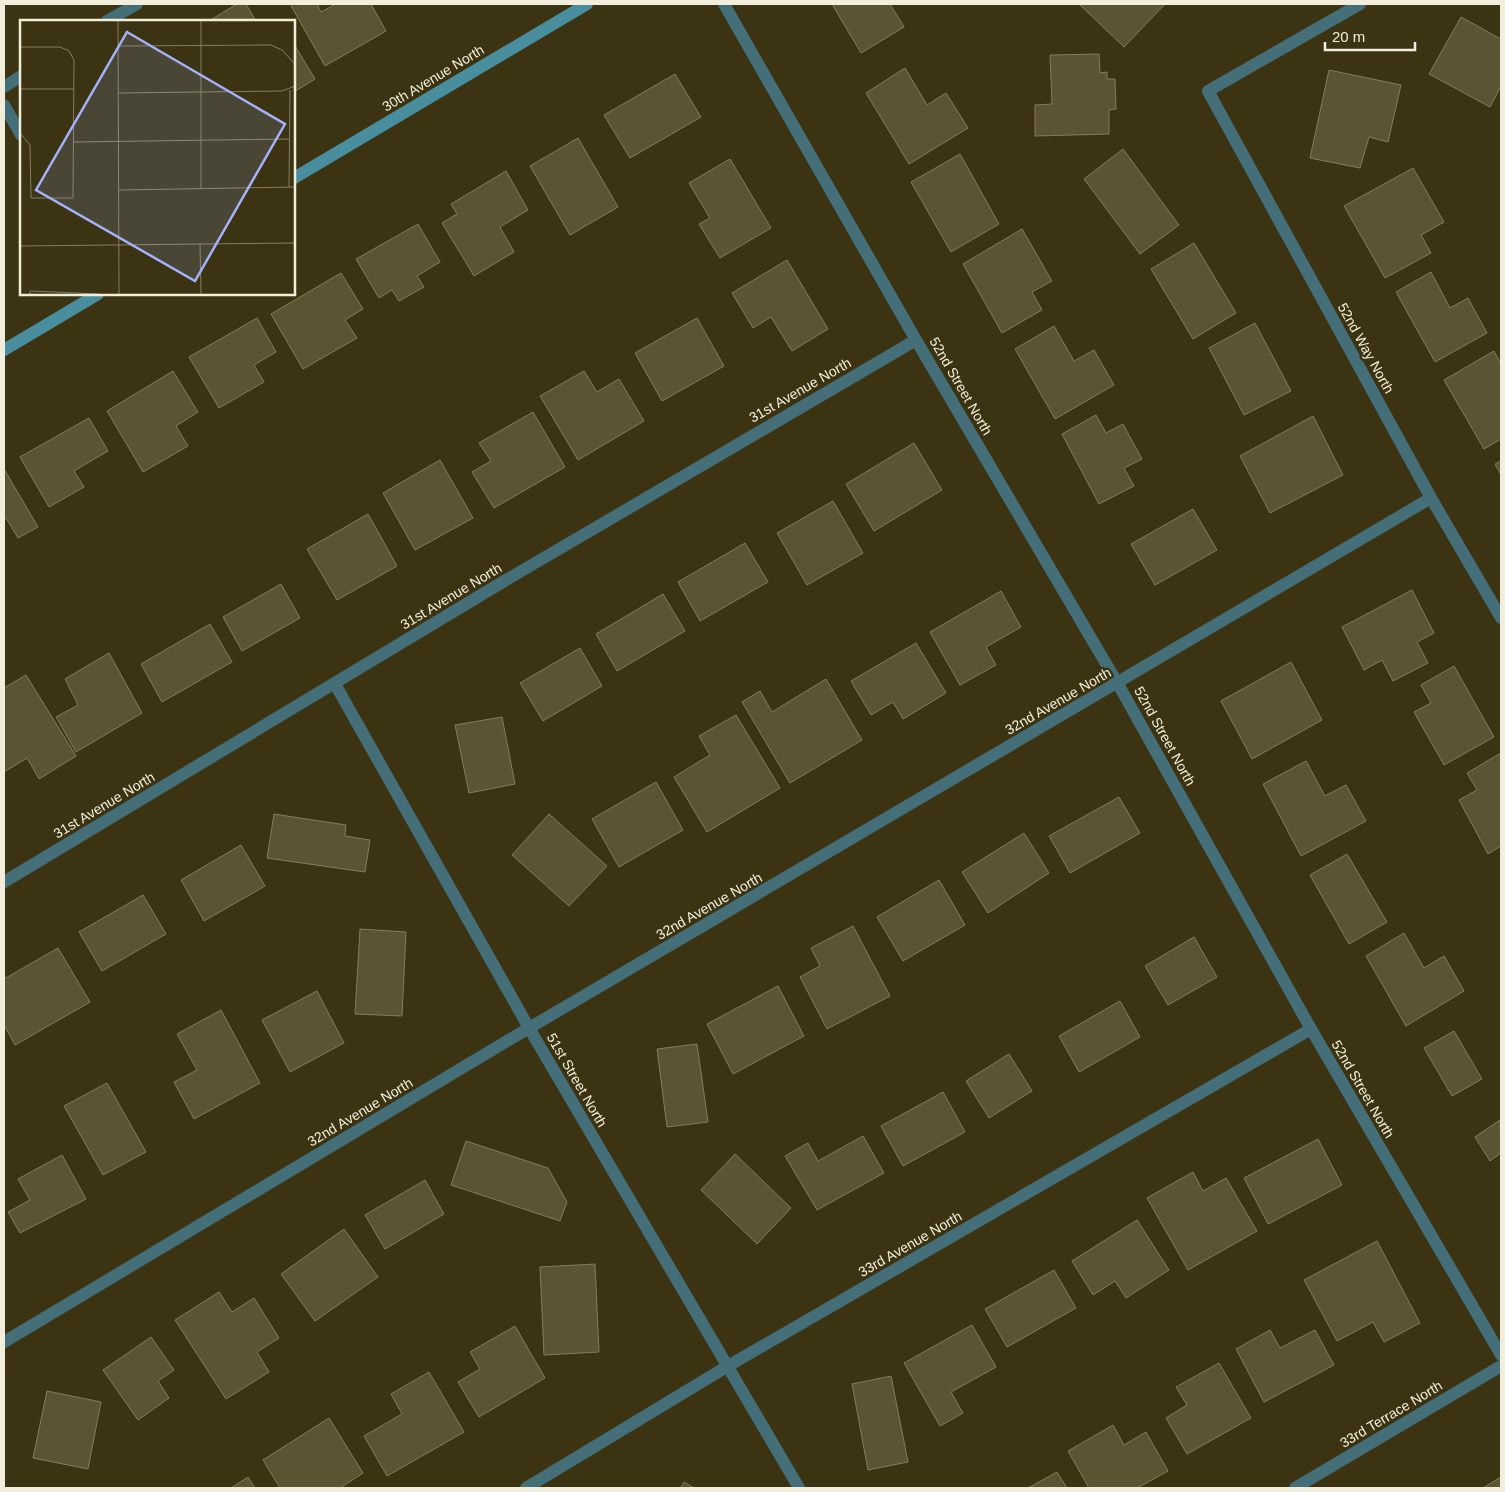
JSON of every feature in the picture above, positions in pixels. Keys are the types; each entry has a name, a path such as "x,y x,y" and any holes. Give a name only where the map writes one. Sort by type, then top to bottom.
{"street":[{"path":"109,20 137,4"},
{"name":"30th Avenue North","path":"295,177 587,4"},
{"name":"52nd Street North","path":"724,4 916,340 1118,684 1311,1029 1501,1355"},
{"name":"52nd Way North","path":"1360,4 1208,91 1431,498 1501,618"},
{"path":"4,87 20,77"},
{"path":"4,105 20,133"},
{"path":"4,350 96,295"},
{"name":"31st Avenue North","path":"4,882 518,573 916,340"},
{"name":"32nd Avenue North","path":"4,1342 529,1028 1118,684 1431,498"},
{"name":"51st Street North","path":"335,684 529,1028 800,1488"},
{"name":"33rd Avenue North","path":"526,1488 728,1366 1311,1029"},
{"name":"33rd Terrace North","path":"1295,1488 1501,1366"}],"building":[{"path":"237,4 246,4 255,20 211,20"},
{"path":"290,4 317,4 321,12 336,4 371,4 386,31 325,66"},
{"path":"832,4 890,4 904,27 861,53"},
{"path":"1079,4 1165,4 1124,47"},
{"path":"1461,17 1501,39 1501,86 1490,107 1429,74"},
{"path":"295,46 315,79 295,91"},
{"path":"1099,54 1100,73 1107,72 1107,79 1115,79 1116,109 1109,110 1109,134 1035,136 1035,105 1052,104 1050,55"},
{"path":"905,68 927,105 946,93 968,128 909,164 866,93"},
{"path":"1329,70 1401,85 1388,142 1369,137 1360,168 1310,158"},
{"path":"675,74 701,117 630,158 604,115"},
{"path":"578,138 618,207 570,235 530,166"},
{"path":"1123,149 1179,225 1140,254 1084,179"},
{"path":"960,154 999,224 951,252 911,182"},
{"path":"730,159 771,228 720,258 699,224 710,218 689,183"},
{"path":"1413,168 1444,222 1421,235 1431,253 1385,278 1344,206"},
{"path":"506,171 528,210 500,227 514,252 474,276 442,223 457,214 451,204"},
{"path":"418,224 440,262 417,276 424,287 399,301 392,290 379,298 356,259"},
{"path":"1022,229 1052,281 1032,292 1042,310 1002,333 963,264"},
{"path":"1194,243 1236,313 1193,339 1151,269"},
{"path":"787,260 828,329 792,351 771,317 753,328 732,293"},
{"path":"1431,272 1450,308 1468,298 1487,333 1435,362 1396,292"},
{"path":"341,273 363,309 345,320 357,338 303,369 271,314"},
{"path":"257,318 276,352 254,365 264,382 219,408 189,357"},
{"path":"697,318 724,366 662,401 635,353"},
{"path":"1255,323 1291,391 1244,415 1209,348"},
{"path":"1054,326 1074,361 1094,350 1114,385 1055,419 1015,349"},
{"path":"1494,351 1501,364 1501,439 1484,449 1444,380"},
{"path":"173,371 198,412 176,426 188,446 143,472 107,411"},
{"path":"584,371 597,392 619,379 644,421 578,460 540,396"},
{"path":"533,412 565,467 494,508 472,472 491,461 479,443"},
{"path":"1096,415 1106,433 1123,424 1142,459 1124,468 1134,486 1099,504 1062,434"},
{"path":"1313,416 1343,475 1270,513 1240,456"},
{"path":"89,418 108,451 74,471 84,487 49,507 20,457"},
{"path":"914,443 942,490 874,531 846,484"},
{"path":"440,460 473,518 415,550 383,493"},
{"path":"1501,461 1501,475 1495,464"},
{"path":"4,469 38,527 18,538 6,518 4,520"},
{"path":"833,501 863,553 807,585 777,533"},
{"path":"1193,509 1217,550 1155,585 1131,544"},
{"path":"368,514 397,566 337,600 307,549"},
{"path":"745,543 768,582 700,621 678,582"},
{"path":"281,584 300,618 242,651 223,617"},
{"path":"1412,590 1434,633 1417,642 1428,663 1393,681 1382,660 1364,670 1342,627"},
{"path":"1001,591 1021,627 986,647 996,665 960,685 930,632"},
{"path":"663,594 685,631 617,671 596,634"},
{"path":"210,624 232,662 162,702 141,664"},
{"path":"916,643 946,693 903,719 893,702 871,715 851,681"},
{"path":"580,648 602,686 543,721 520,683"},
{"path":"109,653 142,713 76,752 56,717 78,705 65,679"},
{"path":"1291,662 1322,720 1252,759 1221,701"},
{"path":"1454,666 1494,737 1444,765 1414,712 1431,703 1421,685"},
{"path":"26,675 76,756 39,779 27,758 4,772 4,688"},
{"path":"826,679 862,740 790,783 742,702 760,691 772,712"},
{"path":"736,715 780,788 707,832 674,777 710,755 699,736"},
{"path":"502,717 515,784 469,793 455,725"},
{"path":"1501,753 1501,846 1488,854 1459,800 1477,790 1467,773"},
{"path":"1306,761 1325,796 1346,785 1366,821 1301,856 1263,784"},
{"path":"656,782 683,830 619,867 592,819"},
{"path":"1119,797 1140,833 1070,873 1049,836"},
{"path":"274,814 346,825 345,836 370,840 365,872 267,858"},
{"path":"549,814 607,866 569,906 512,855"},
{"path":"1024,833 1049,873 988,913 962,872"},
{"path":"241,845 265,886 204,921 181,880"},
{"path":"1347,854 1387,922 1349,944 1310,875"},
{"path":"939,880 965,925 903,961 877,917"},
{"path":"143,895 166,934 102,971 79,932"},
{"path":"853,926 890,996 827,1029 800,977 820,966 811,948"},
{"path":"360,929 406,932 402,1016 355,1014"},
{"path":"1404,933 1424,968 1444,956 1464,991 1406,1026 1366,956"},
{"path":"1194,937 1217,977 1168,1005 1145,966"},
{"path":"58,948 90,1002 15,1045 4,1025 4,979"},
{"path":"778,986 804,1036 733,1074 707,1024"},
{"path":"317,991 344,1043 290,1072 262,1020"},
{"path":"1120,1001 1140,1037 1079,1072 1059,1036"},
{"path":"221,1010 260,1083 194,1119 174,1082 197,1070 177,1034"},
{"path":"1454,1031 1482,1079 1452,1096 1424,1048"},
{"path":"697,1044 708,1122 667,1127 657,1049"},
{"path":"1009,1054 1032,1091 989,1118 966,1081"},
{"path":"107,1083 146,1152 103,1175 64,1106"},
{"path":"943,1092 965,1132 903,1166 881,1126"},
{"path":"1500,1120 1501,1153 1490,1161 1475,1137"},
{"path":"863,1136 884,1173 817,1210 785,1156 808,1143 818,1161"},
{"path":"1318,1139 1342,1185 1268,1224 1244,1178"},
{"path":"466,1141 548,1168 567,1202 560,1221 451,1185"},
{"path":"735,1154 791,1208 757,1244 701,1190"},
{"path":"62,1155 86,1199 20,1233 8,1212 30,1200 18,1179"},
{"path":"1193,1172 1203,1191 1226,1178 1257,1231 1188,1270 1147,1198"},
{"path":"425,1180 444,1214 385,1249 365,1215"},
{"path":"1137,1220 1169,1270 1126,1298 1115,1281 1093,1295 1072,1261"},
{"path":"344,1229 378,1277 315,1321 281,1274"},
{"path":"1377,1241 1420,1323 1384,1342 1373,1322 1337,1341 1304,1280"},
{"path":"595,1264 599,1352 544,1355 540,1267"},
{"path":"1054,1270 1076,1308 1007,1347 985,1309"},
{"path":"219,1292 232,1312 254,1298 279,1338 257,1352 269,1372 226,1399 175,1320"},
{"path":"972,1325 996,1367 951,1392 963,1413 940,1426 904,1363"},
{"path":"515,1326 545,1378 479,1417 458,1382 480,1369 470,1352"},
{"path":"1270,1330 1280,1348 1315,1330 1334,1365 1264,1402 1236,1349"},
{"path":"151,1337 174,1370 158,1381 169,1398 138,1420 103,1370"},
{"path":"1219,1363 1251,1418 1187,1454 1166,1418 1187,1405 1176,1387"},
{"path":"429,1372 464,1432 387,1476 364,1436 402,1414 391,1394"},
{"path":"891,1376 908,1462 868,1470 852,1384"},
{"path":"47,1391 101,1402 88,1469 33,1458"},
{"path":"329,1418 363,1473 340,1488 280,1488 263,1460"},
{"path":"1113,1425 1124,1445 1146,1432 1168,1471 1137,1488 1089,1488 1068,1451"},
{"path":"1057,1472 1067,1488 1028,1488"},
{"path":"248,1477 255,1488 231,1488"},
{"path":"1501,1477 1501,1488 1483,1488"},
{"path":"684,1482 694,1488 680,1488"}]}
